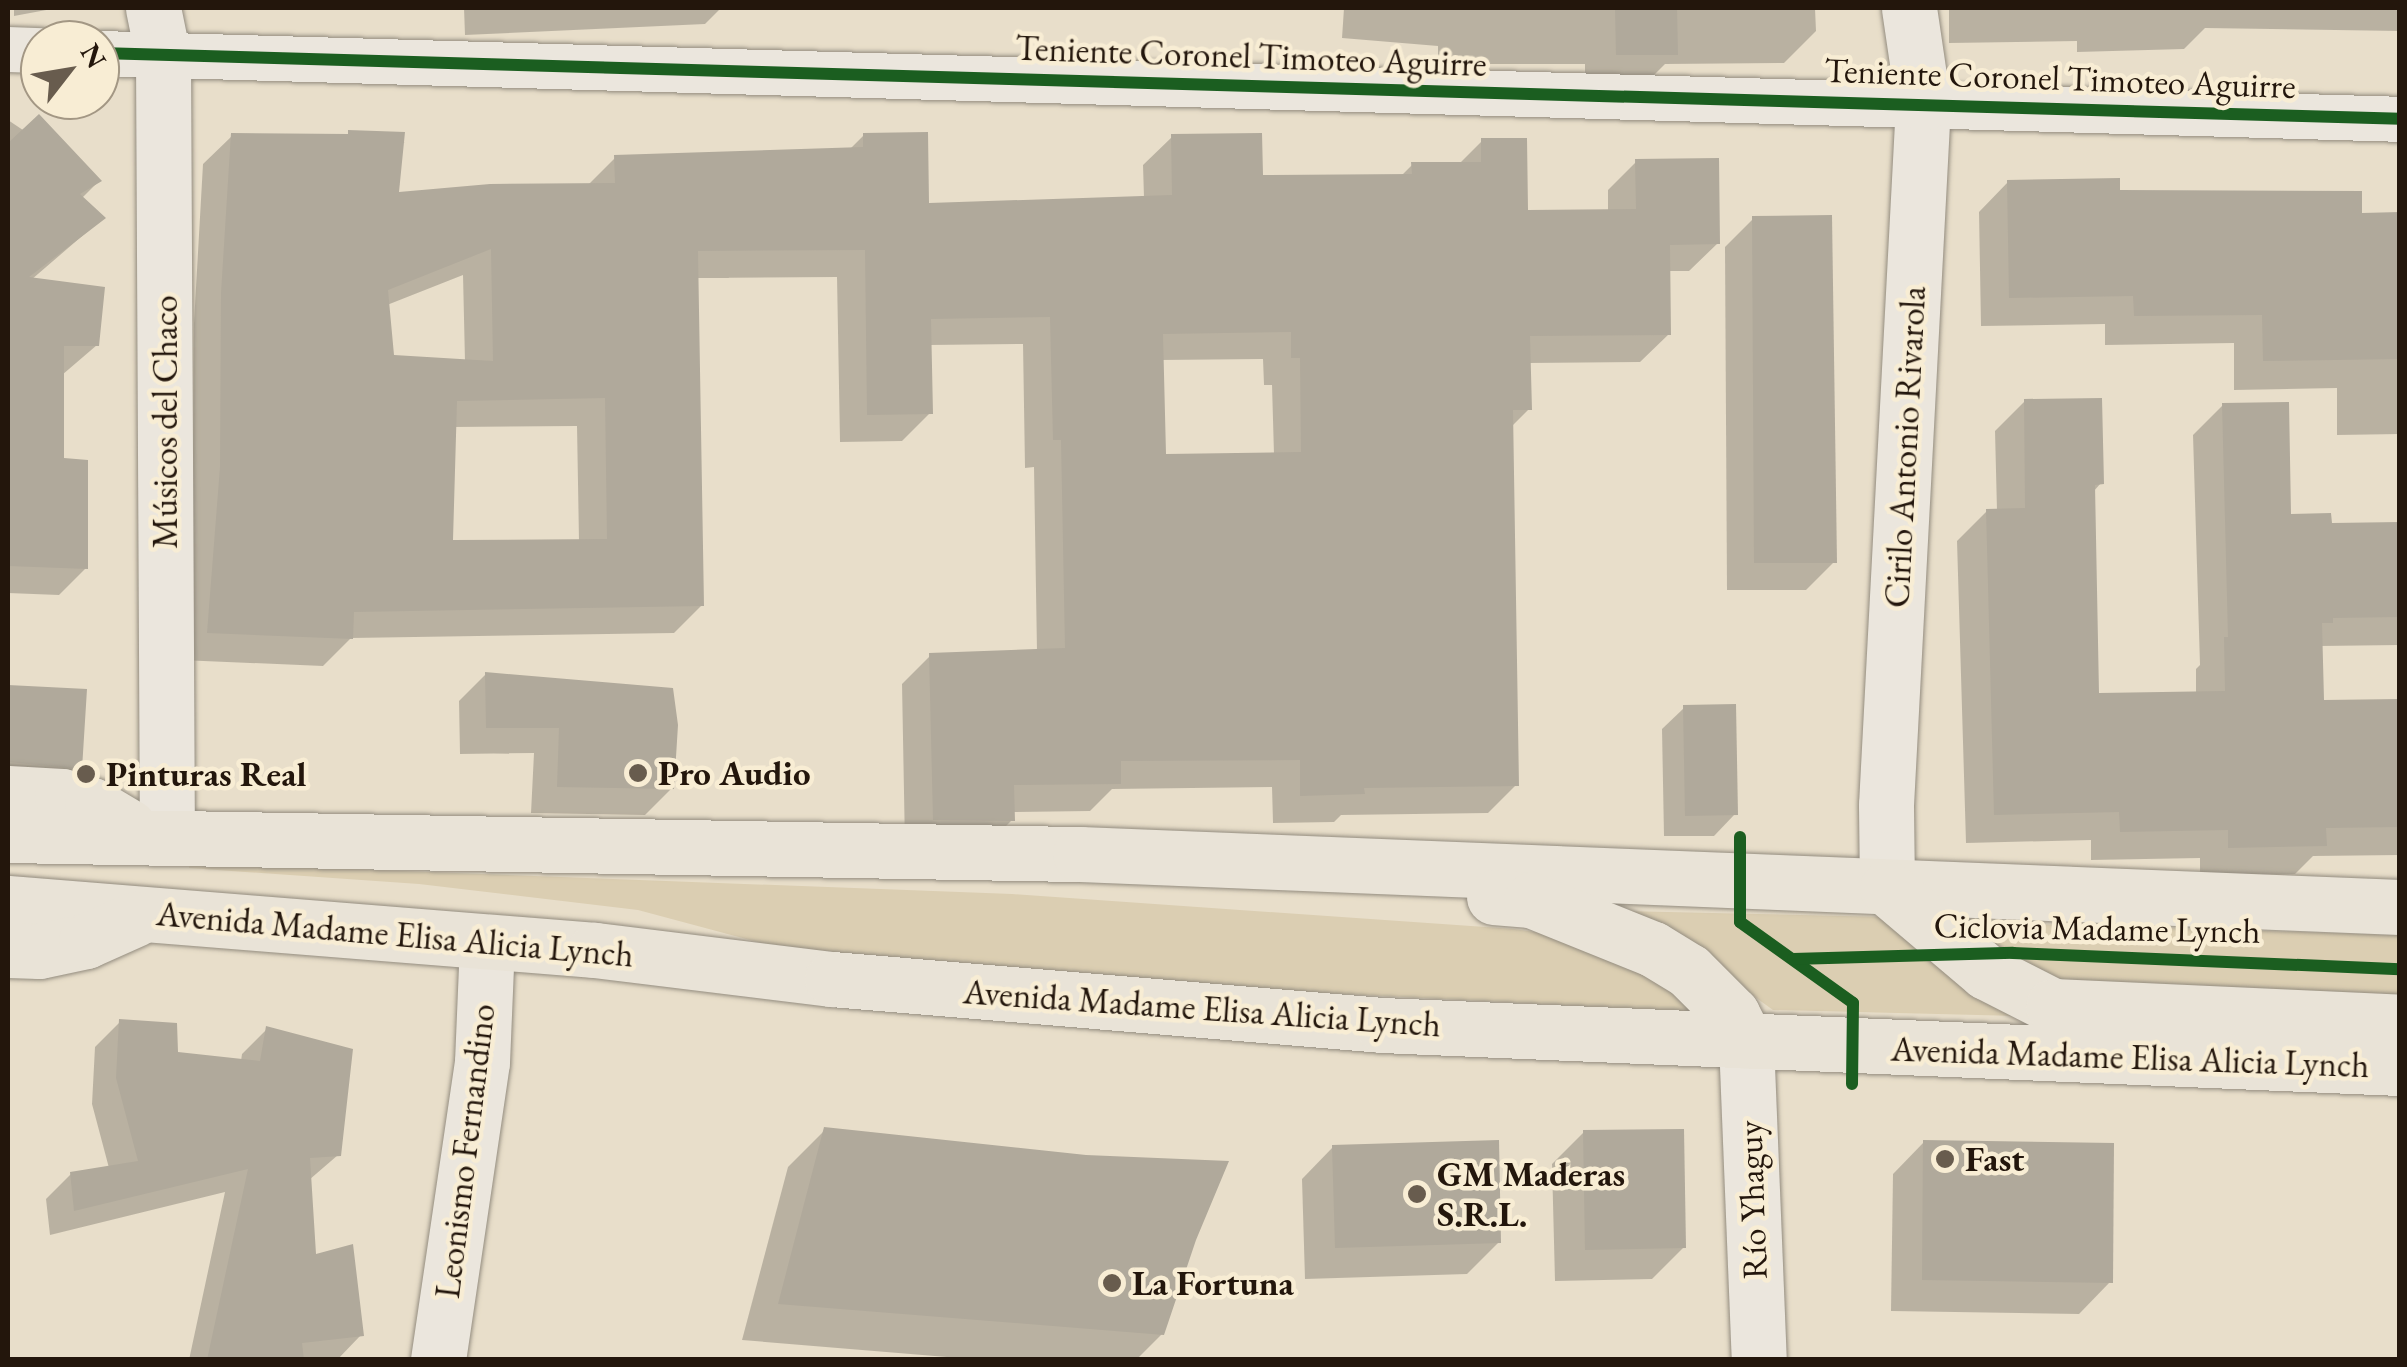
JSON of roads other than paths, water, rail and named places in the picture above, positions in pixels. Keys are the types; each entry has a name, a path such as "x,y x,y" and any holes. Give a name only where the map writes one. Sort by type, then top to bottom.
{"highway":[{"path":"8,793 62,796 92,805 156,837"},
{"path":"8,834 1080,854 2400,908"},
{"path":"1080,854 1154,878 1531,900 1616,932 1689,971 1732,1014 1746,1041"},
{"path":"1887,888 1986,972 2053,1006 2400,1022"},
{"name":"Avenida Madame Elisa Alicia Lynch","path":"8,903 594,950 832,978 1362,1023 2400,1068"},
{"path":"8,950 40,951 86,941 151,912"}],"street":[{"name":"Cirilo Antonio Rivarola","path":"1887,888 1886,805 1923,103 1909,8"},
{"name":"Teniente Coronel Timoteo Aguirre","path":"120,46 158,32 2400,119"},
{"name":"Músicos del Chaco","path":"156,837 158,32"},
{"name":"Leonismo Fernandino","path":"438,1360 482,1062 487,942"},
{"name":"Río Yhaguy","path":"1746,1041 1759,1360"}],"place":[{"name":"Pro Audio","path":"638,773"},
{"name":"Pinturas Real","path":"86,774"},
{"name":"Fast","path":"1945,1159"},
{"name":"GM Maderas S.R.L.","path":"1417,1194"},
{"name":"La Fortuna","path":"1112,1283"}]}
